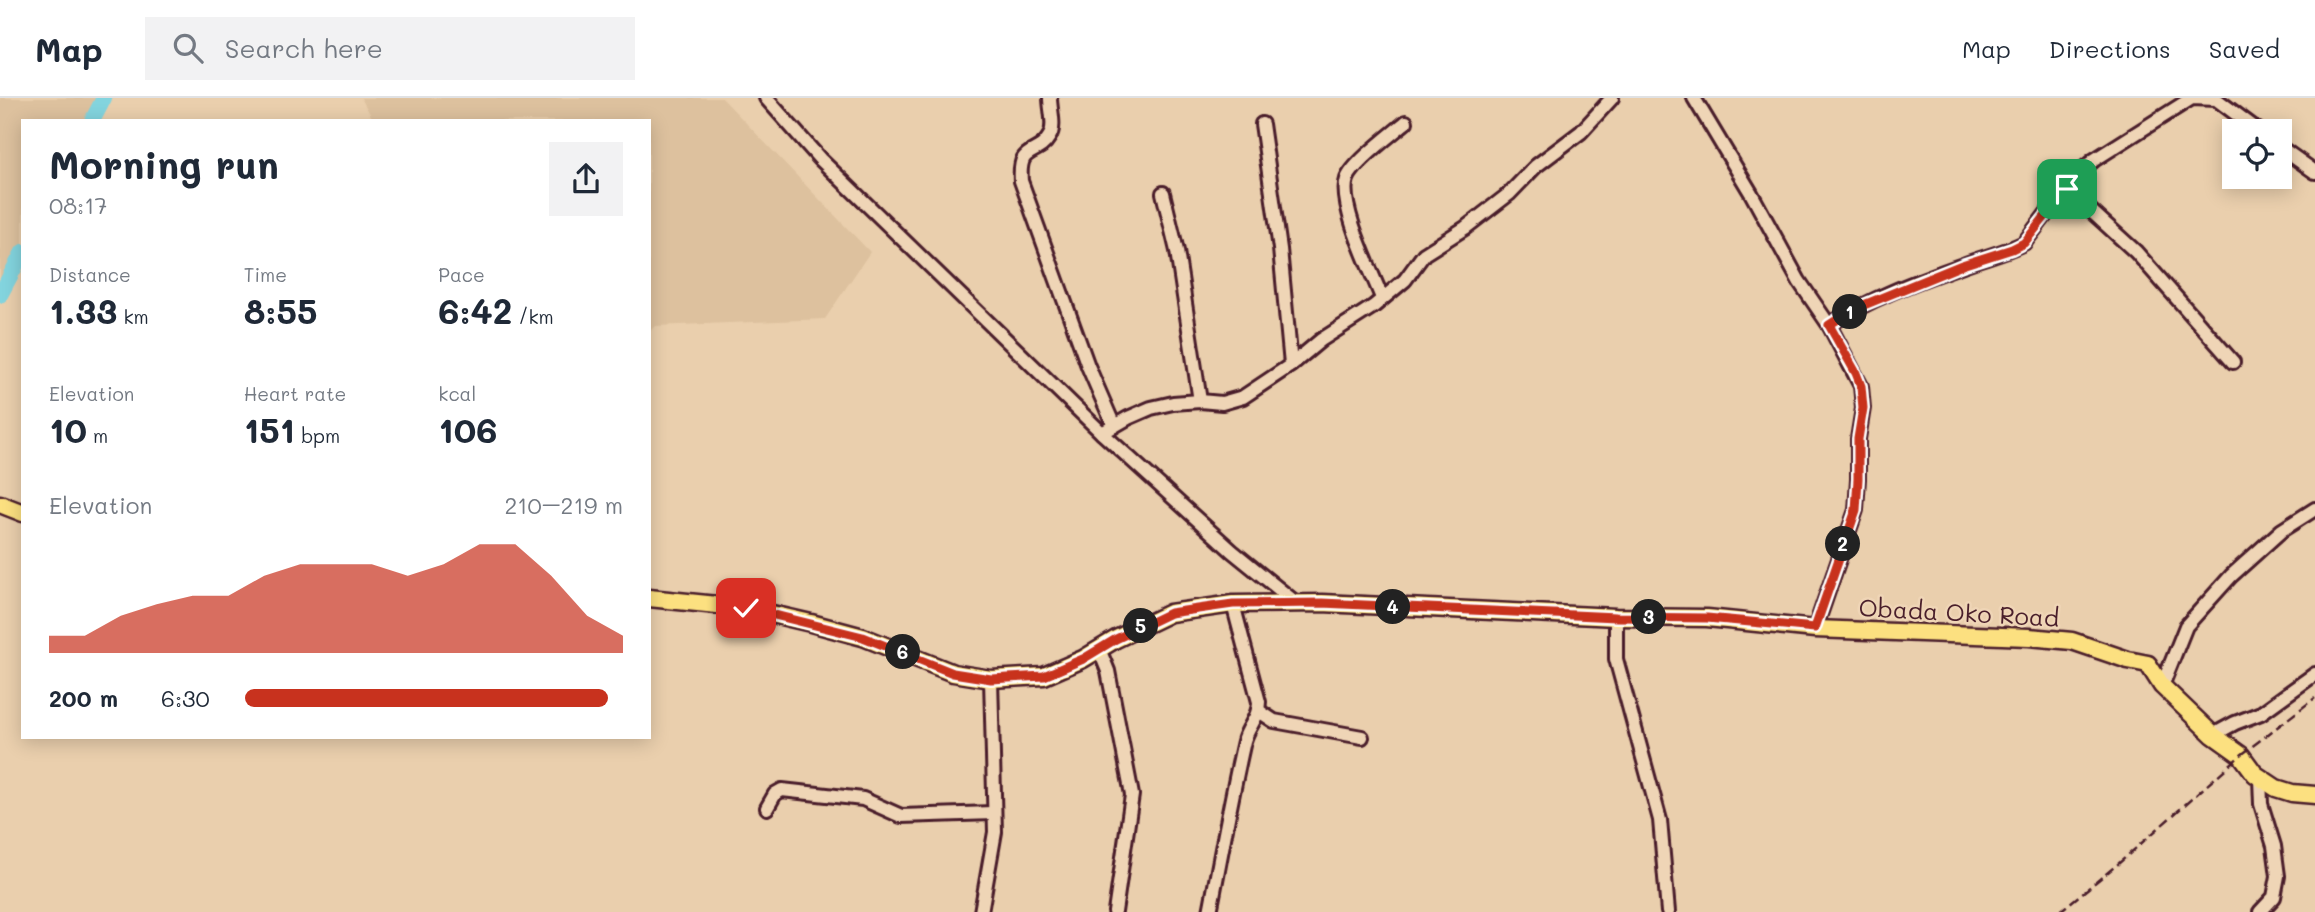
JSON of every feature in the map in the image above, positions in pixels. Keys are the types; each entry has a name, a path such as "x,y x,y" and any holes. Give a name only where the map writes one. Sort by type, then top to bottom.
{"main road":[{"path":"0,504 21,512"},
{"name":"Obada Oko Road","path":"651,598 746,608 811,623 863,637 953,673 991,679 1044,676 1083,659 1116,639 1170,613 1233,604 1296,603 1616,617 1707,618 1815,628 2072,641 2148,664 2162,686 2213,735 2241,755 2260,778 2276,788 2292,793 2315,795"}],"street":[{"path":"766,98 820,159 1102,433 1232,551 1296,603"},
{"path":"1050,98 1051,135 1022,159 1021,181 1088,366 1114,426"},
{"path":"1102,433 1152,408 1200,401 1222,403 1243,397 1291,365 1321,340 1358,318 1405,280 1424,254 1465,228 1509,194 1536,166 1581,132 1612,98"},
{"path":"1694,98 1751,193 1799,281 1829,325 1861,386 1863,408 1858,439 1856,510 1815,628"},
{"path":"1829,325 1854,309 2024,243 2076,175 2094,160 2192,98 2215,99 2242,119"},
{"path":"1382,298 1348,210 1345,194 1348,178 1355,167 1406,122"},
{"path":"1262,124 1280,249 1291,365"},
{"path":"2292,156 2315,172"},
{"path":"2067,189 2136,252 2233,362"},
{"path":"1163,193 1177,251 1200,401"},
{"path":"2162,686 2186,626 2241,567 2282,530 2315,509"},
{"path":"1210,912 1245,736 1259,711 1259,702 1233,604"},
{"path":"1616,617 1616,659 1660,820 1668,912"},
{"path":"1099,649 1108,671 1132,795 1115,912"},
{"path":"2213,735 2262,713 2315,674"},
{"path":"981,912 995,832 991,679"},
{"path":"1259,711 1274,721 1362,737"},
{"path":"2260,778 2261,804 2274,846 2278,876 2274,897 2260,912"},
{"path":"767,808 775,794 782,790 863,799 901,816 993,813"}],"shaded area":[{"path":"0,98 104,98 93,119 21,119 21,256 0,295"},
{"path":"361,98 722,98 870,252 825,319 655,326 651,330 651,119 373,119"}],"waterway":[{"path":"93,119 104,98"},
{"path":"0,295 21,256"}],"railway":[{"path":"2059,912 2118,864 2241,755 2315,698"}],"route":[{"path":"746,608 863,637 953,673 991,679 1044,676 1083,659 1116,639 1170,613 1233,604 1322,603 1616,617 1707,618 1815,628 1856,510 1858,439 1863,408 1863,395 1856,373 1829,325 1854,309 2024,243 2067,189"}]}
